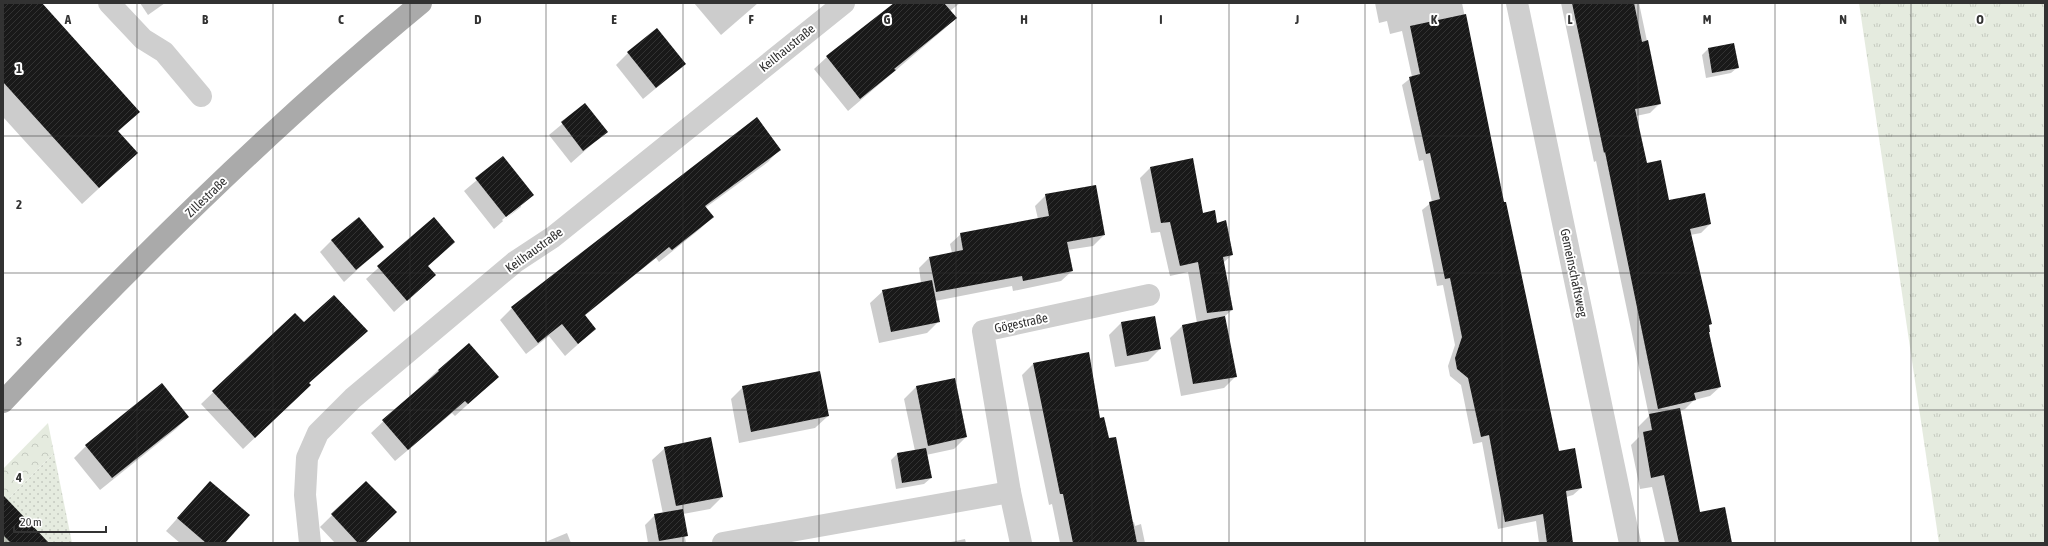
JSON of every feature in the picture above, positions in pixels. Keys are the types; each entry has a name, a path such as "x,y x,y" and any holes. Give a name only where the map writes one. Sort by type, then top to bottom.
{"main road":[{"name":"Zillestraße","path":"3,402 158,244 255,149 421,3"}],"street":[{"path":"109,3 143,39 164,52 201,96"},
{"name":"Keilhaustraße","path":"310,543 305,495 307,458 318,433 353,398 515,262 553,237 844,3"},
{"name":"Gemeinschaftsweg","path":"1517,3 1630,543"},
{"name":"Gögestraße","path":"1021,543 1010,492 983,331 1149,295"},
{"path":"723,543 1010,492"}],"green space":[{"path":"1859,3 2045,3 2045,543 1939,543"},
{"path":"48,423 54,453 3,504 3,469"},
{"path":"54,453 72,543 3,543 3,504"}],"building":[{"path":"3,3 42,3 140,112 118,131 138,153 99,188 3,82"},
{"path":"894,3 944,3 957,18 894,69 896,70 860,99 826,56"},
{"path":"1572,3 1634,3 1642,42 1648,40 1661,104 1635,109 1647,163 1661,160 1669,200 1705,193 1711,224 1690,229 1712,324 1709,325 1709,332 1721,387 1694,393 1696,400 1658,409 1605,152 1604,153"},
{"path":"1466,14 1504,202 1506,202 1559,451 1575,448 1582,488 1566,491 1573,543 1547,543 1543,514 1505,522 1489,435 1481,437 1468,378 1457,369 1455,358 1462,337 1450,278 1445,279 1429,202 1440,199 1430,153 1426,154 1409,77 1420,74 1410,26"},
{"path":"657,28 686,64 656,88 627,52"},
{"path":"1734,43 1739,68 1712,73 1708,48"},
{"path":"585,103 608,132 583,151 561,122"},
{"path":"757,117 781,150 705,206 714,217 672,250 669,247 585,315 596,329 578,344 562,324 538,343 511,307"},
{"path":"503,156 534,195 506,217 475,178"},
{"path":"1193,158 1203,213 1215,210 1217,223 1226,220 1233,255 1223,257 1233,310 1207,313 1198,262 1180,266 1170,222 1161,223 1150,167"},
{"path":"1096,185 1105,235 1067,242 1073,271 1023,281 1022,276 936,292 929,257 963,250 960,233 1049,216 1045,194"},
{"path":"359,217 384,247 356,270 331,240"},
{"path":"434,217 455,242 428,266 436,275 407,301 377,266"},
{"path":"932,280 940,322 891,332 882,290"},
{"path":"334,295 368,331 309,383 311,385 255,438 212,391 295,313 304,322"},
{"path":"1155,316 1161,349 1127,356 1121,322"},
{"path":"1225,316 1237,377 1193,384 1182,325"},
{"path":"469,343 499,377 468,404 465,401 408,450 382,420"},
{"path":"1089,352 1100,418 1104,417 1109,438 1116,437 1137,543 1073,543 1063,494 1060,494 1033,363"},
{"path":"820,371 829,416 751,432 742,386"},
{"path":"955,378 967,437 928,446 916,386"},
{"path":"162,383 189,417 112,478 85,445"},
{"path":"1680,408 1700,512 1725,507 1732,543 1679,543 1664,475 1651,478 1643,432 1652,430 1649,414"},
{"path":"711,437 723,497 676,506 664,447"},
{"path":"926,448 932,478 902,483 897,453"},
{"path":"210,481 250,515 225,543 206,543 177,518"},
{"path":"366,481 397,512 365,543 358,543 331,514"},
{"path":"3,495 49,543 11,543 3,535"},
{"path":"683,509 688,536 659,541 654,514"}]}
